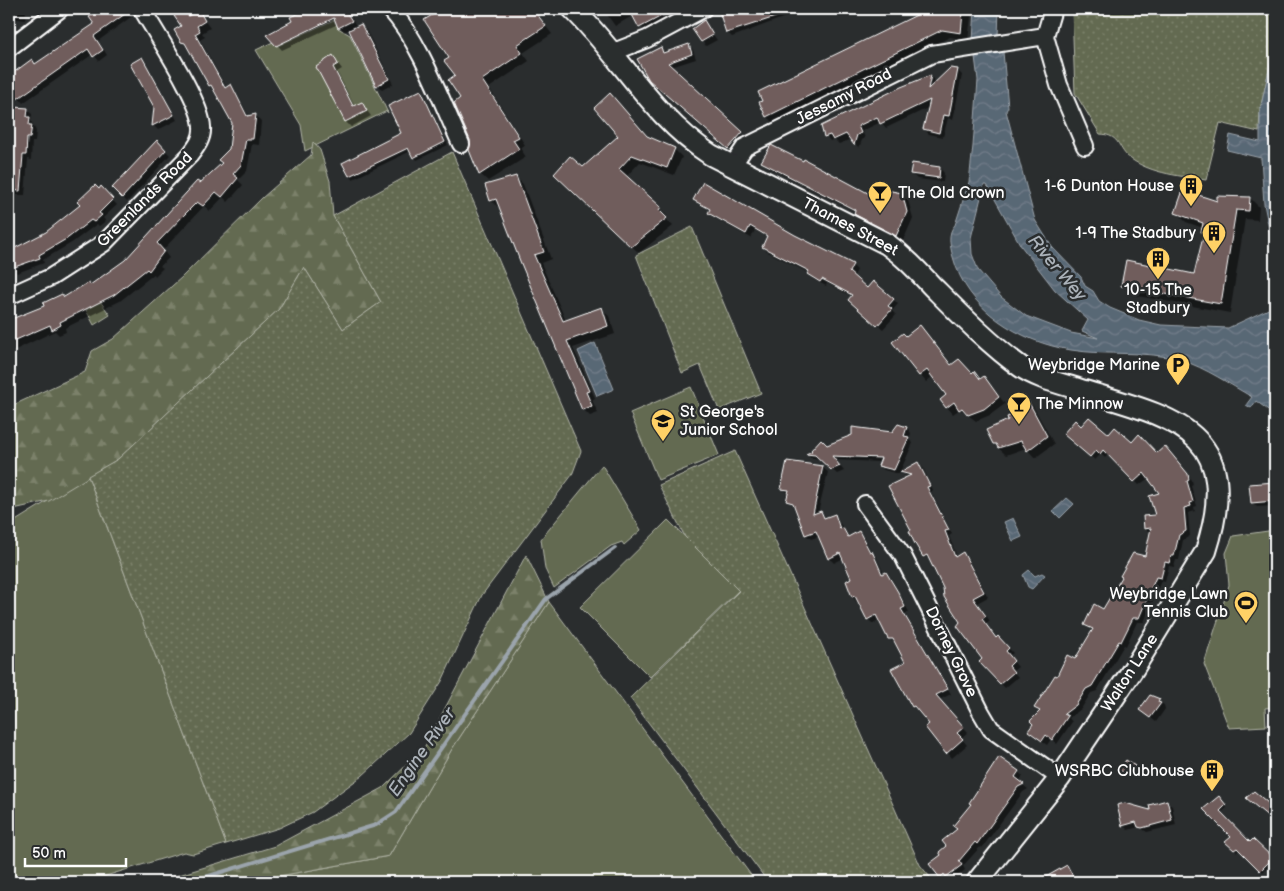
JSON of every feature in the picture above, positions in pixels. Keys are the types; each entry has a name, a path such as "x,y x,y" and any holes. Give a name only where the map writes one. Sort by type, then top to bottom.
{"street":[{"path":"9,48 60,9"},
{"name":"Greenlands Road","path":"9,296 51,277 104,243 190,155 200,141 202,128 196,104 142,9"},
{"path":"390,9 404,27 420,56 461,144"},
{"name":"Thames Street","path":"573,9 676,128 694,144 732,166 894,249 972,325 1022,368 1061,384 1144,408 1176,422 1200,441"},
{"path":"611,53 647,39 703,9"},
{"path":"1053,9 1045,36 1059,85 1085,146"},
{"name":"Jessamy Road","path":"732,166 745,147 924,57 968,47 1045,36"},
{"name":"Walton Lane","path":"977,882 1060,778 1134,668 1206,551 1214,518 1216,485 1214,466 1200,441"},
{"name":"Dorney Grove","path":"865,504 903,556 991,729 1060,778"}],"green space":[{"path":"1072,9 1275,9 1275,43 1260,110 1259,132 1220,123 1206,180 1158,171 1131,159 1116,140 1107,135 1100,134 1075,93"},
{"path":"334,20 338,28 350,35 388,113 387,111 305,151 301,125 256,50 273,42 277,46"},
{"path":"313,142 320,150 330,181 333,216 381,302 343,329 304,267 279,309 118,459 49,501 9,510 9,407 85,372 92,351 113,339 182,277 262,198 311,155"},
{"path":"452,152 581,451 572,475 482,595 442,681 409,733 362,776 313,812 279,828 226,844 88,476 118,459 279,309 304,267 343,329 381,302 333,216"},
{"path":"692,227 761,393 719,410 700,365 682,373 636,255"},
{"path":"100,301 110,315 94,325 86,310"},
{"path":"691,387 719,455 658,480 630,413"},
{"path":"735,451 920,865 934,882 768,882 630,698 739,591 685,537 659,485"},
{"path":"602,465 641,530 624,545 622,542 611,546 554,588 545,569 541,539"},
{"path":"88,476 226,844 193,854 184,852 86,882 9,882 9,525"},
{"path":"668,520 739,590 650,677 580,607"},
{"name":"Weybridge Lawn Tennis Club","path":"1275,530 1275,707 1265,708 1266,726 1229,728 1204,664 1225,598 1225,591 1227,591 1229,585 1226,553 1233,536"},
{"path":"526,555 549,602 452,749 389,856 246,882 159,881 275,846 383,788 424,748"},
{"path":"549,602 756,882 246,882 389,856 452,749"}],"water":[{"name":"River Wey","path":"975,9 999,9 998,36 1003,52 1008,107 1006,111 1035,220 1052,247 1081,277 1085,286 1093,291 1099,301 1110,308 1139,320 1161,325 1228,328 1275,306 1275,415 1256,401 1251,408 1246,405 1252,397 1208,372 1181,360 1154,355 1085,352 1052,346 1033,340 998,320 983,308 970,293 960,276 953,257 950,240 952,228 955,225 969,182 978,80 973,41","holes":["984,185 987,185 1021,246 1055,290 1088,320 1082,331 1098,338 1071,333 1026,316 1001,297 978,270 972,254 971,238"]},
{"path":"1275,43 1275,259 1264,204 1261,158 1227,150 1230,135 1260,142 1260,110"},
{"path":"595,343 614,389 597,396 578,351"},
{"path":"1067,498 1074,504 1060,518 1053,511"},
{"path":"1013,518 1022,537 1013,541 1004,522"},
{"path":"1029,570 1035,576 1042,573 1045,575 1032,589 1028,587 1023,575"}],"building":[{"path":"100,9 132,9 94,36 103,50 93,57 88,49 17,99 9,87 9,76 32,59 35,64 94,24 89,17"},
{"path":"308,9 356,9 347,13 352,21 338,28 334,18 276,46 266,35 292,21 290,17"},
{"path":"442,9 533,9 546,26 517,45 522,53 482,80 519,137 513,140 519,149 479,175 469,150 470,140 454,103 460,98 448,80 455,75 444,61 449,58 424,20"},
{"path":"629,9 675,9 639,28"},
{"path":"726,9 794,9 794,11 726,33 719,11"},
{"path":"929,9 963,12 961,33 942,30 766,117 759,102 762,101 758,92"},
{"path":"183,10 188,16 199,10 205,21 197,26 200,31 195,34 225,88 231,84 247,116 256,114 253,139 246,139 241,165 233,174 238,178 222,197 216,192 203,206 197,202 157,243 164,251 149,271 147,269 114,295 60,322 61,325 52,330 50,325 9,343 9,320 44,306 43,303 62,294 64,297 89,282 90,285 125,260 197,181 200,183 222,163 218,160 229,149 232,123 185,43 181,42 174,30 181,26 174,16"},
{"path":"704,20 713,35 701,42 692,29"},
{"path":"361,24 389,79 376,86 349,30"},
{"path":"689,44 692,54 668,63 743,132 728,149 649,80 637,59 661,47 663,53"},
{"path":"333,55 338,64 333,67 353,106 362,102 367,111 345,122 316,67"},
{"path":"142,57 174,115 152,126 154,107 130,64"},
{"path":"950,68 958,69 949,116 943,115 939,133 923,129 930,100 880,124 877,117 858,126 861,133 857,135 854,145 846,134 833,140 830,135 824,137 821,126 901,87 931,75 928,89"},
{"path":"421,90 445,142 413,158 408,148 349,176 342,163 401,133 388,106"},
{"path":"610,93 647,136 675,148 667,168 632,155 619,169 661,207 659,210 667,218 631,247 554,174 570,156 583,167 618,136 594,108"},
{"path":"14,107 28,108 27,117 30,117 29,125 32,125 30,138 27,138 26,155 23,155 20,191 11,190 12,180 9,180 9,160 13,160"},
{"path":"157,140 166,150 122,198 112,188"},
{"path":"771,145 803,161 804,159 879,199 881,189 902,193 907,212 896,236 854,214 855,210 761,162"},
{"path":"912,163 940,167 939,178 910,174"},
{"path":"516,176 544,252 534,255 563,321 602,307 608,326 567,341 589,391 586,392 592,406 582,410 496,199 490,201 485,185"},
{"path":"703,182 795,235 853,264 849,272 867,288 873,281 894,299 888,306 892,309 877,326 848,300 852,295 822,279 820,282 807,274 809,271 762,247 767,236 750,226 746,234 708,213 710,209 693,200"},
{"path":"95,185 99,189 101,186 113,199 99,213 102,215 94,222 91,220 68,238 39,255 40,258 9,269 9,251 46,232 80,205 77,202"},
{"path":"1183,190 1217,201 1217,196 1250,197 1249,211 1236,210 1221,304 1121,286 1126,260 1194,274 1204,233 1201,232 1203,223 1175,213"},
{"path":"920,325 951,365 959,359 972,373 974,371 980,379 984,376 999,397 984,409 968,415 962,408 959,410 954,402 946,408 940,400 946,395 927,370 919,376 892,342 903,333 906,336"},
{"name":"The Minnow","path":"1026,397 1047,436 1027,451 1021,441 998,448 996,444 993,444 986,430 1008,420 1007,417 1014,414 1010,405"},
{"path":"1089,417 1109,434 1115,427 1132,442 1139,434 1157,453 1165,446 1188,474 1189,480 1187,481 1193,502 1190,503 1191,506 1184,508 1186,531 1179,535 1174,556 1171,556 1169,563 1165,562 1161,578 1156,577 1139,618 1133,618 1121,642 1119,641 1092,686 1086,689 1076,705 1064,714 1068,716 1052,740 1046,735 1042,741 1028,731 1033,724 1030,721 1040,711 1034,708 1055,675 1057,676 1067,655 1075,659 1093,629 1084,625 1094,604 1103,609 1122,577 1120,576 1133,553 1145,556 1151,528 1144,529 1143,516 1155,515 1149,496 1159,493 1144,473 1134,482 1103,450 1100,454 1096,450 1090,457 1063,434 1075,420 1081,426"},
{"path":"898,424 907,427 904,436 909,437 894,470 878,466 881,458 832,456 840,466 831,470 815,455 806,454 812,451 821,439 827,445 852,435 852,427 892,432"},
{"path":"787,461 823,466 813,514 821,511 824,518 835,514 840,529 843,528 848,537 859,531 870,552 872,551 882,574 886,572 898,592 905,607 901,609 948,689 936,695 964,727 957,733 963,739 946,754 925,727 929,724 914,706 912,707 891,669 905,662 893,639 888,639 876,615 867,620 855,596 852,597 846,581 851,578 840,553 828,559 816,531 805,535 793,503 786,501 789,490 781,489"},
{"path":"918,462 930,486 927,487 949,530 945,531 955,557 963,552 984,592 973,598 986,616 982,619 996,638 998,636 1009,648 1006,651 1014,661 1009,666 1014,672 1000,684 979,662 982,659 957,626 960,622 944,597 943,588 927,555 923,557 914,542 909,531 911,530 888,486 911,475 900,472"},
{"path":"1275,482 1275,501 1251,503 1249,484"},
{"path":"1150,695 1160,699 1158,702 1161,703 1150,718 1139,710"},
{"path":"999,757 1019,771 1015,777 1024,784 1018,787 977,844 975,842 959,861 962,865 946,877 944,874 940,878 929,864 941,855 939,852 946,846 942,841 957,829 953,826 971,804 969,803"},
{"path":"1126,760 1135,766 1128,776 1119,770"},
{"path":"1254,791 1275,809 1275,822 1246,798"},
{"path":"1219,796 1226,805 1220,811 1250,842 1253,839 1273,858 1260,871 1237,848 1234,850 1225,842 1231,837 1203,809"},
{"path":"1167,800 1172,820 1142,828 1138,827 1136,822 1122,826 1117,805 1125,803 1150,810 1149,805"},
{"path":"1067,865 1076,882 1037,882"}],"waterway":[{"name":"Engine River","path":"189,882 376,825 396,812 546,599 615,548"}],"place":[{"name":"1-6 Dunton House","path":"1191,207"},
{"name":"The Old Crown","path":"880,214"},
{"name":"1-9 The Stadbury","path":"1214,254"},
{"name":"10-15 The Stadbury","path":"1158,280"},
{"name":"Weybridge Marine","path":"1178,386"},
{"name":"The Minnow","path":"1019,425"},
{"name":"St George's Junior School","path":"663,442"},
{"name":"Weybridge Lawn Tennis Club","path":"1246,624"},
{"name":"WSRBC Clubhouse","path":"1212,792"}]}
